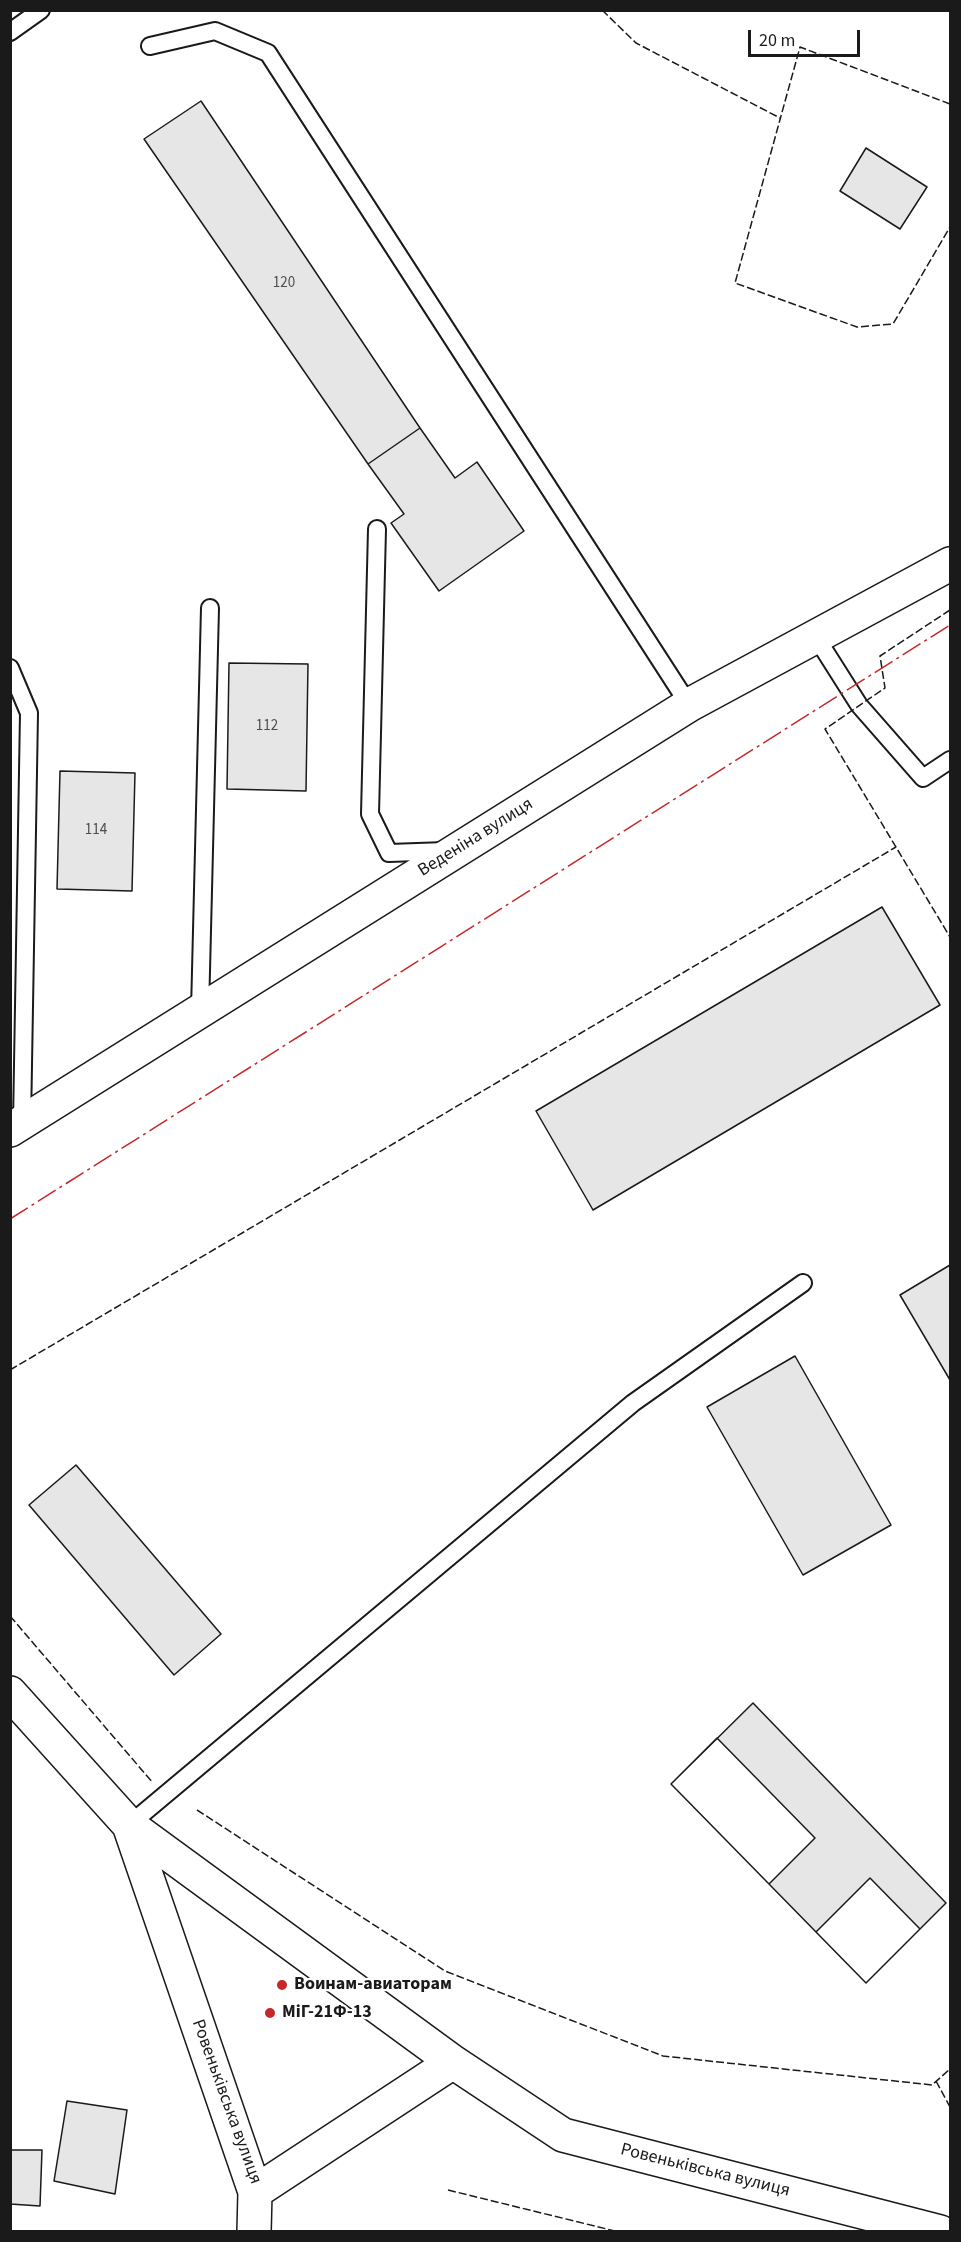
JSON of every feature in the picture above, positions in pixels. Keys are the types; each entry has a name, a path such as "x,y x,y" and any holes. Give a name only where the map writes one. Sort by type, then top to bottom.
{"street":[{"name":"Веденіна вулиця","path":"16,1126 689,705 951,564"},
{"name":"Ровеньківська вулиця","path":"10,1694 129,1826 453,2062 563,2135 940,2232"},
{"name":"Ровеньківська вулиця","path":"129,1826 255,2192 453,2062"},
{"path":"254,2232 255,2192"}],"lane":[{"path":"10,32 41,10"},
{"path":"150,46 214,31 268,53 689,705"},
{"path":"377,530 370,814 388,853 456,851"},
{"path":"200,1011 210,608"},
{"path":"816,637 859,705 923,778 951,760"},
{"path":"10,669 29,713 16,1126"},
{"path":"129,1826 633,1403 803,1283"}],"building":[{"path":"201,101 420,428 368,464 144,139"},
{"path":"866,148 927,187 900,229 840,191"},
{"path":"420,428 455,478 477,462 524,531 439,591 391,523 404,514 368,464"},
{"path":"229,663 308,664 306,791 227,789"},
{"path":"60,771 135,773 132,891 57,889"},
{"path":"882,907 940,1005 593,1210 536,1111"},
{"path":"950,1265 950,1380 900,1295"},
{"path":"795,1356 891,1525 803,1575 707,1407"},
{"path":"76,1465 221,1634 174,1675 29,1505"},
{"path":"753,1703 946,1903 866,1983 671,1784"},
{"path":"717,1738 815,1838 769,1884 671,1784"},
{"path":"870,1878 920,1929 866,1983 816,1932"},
{"path":"67,2101 127,2110 115,2194 54,2181"},
{"path":"10,2150 42,2150 40,2206 10,2204"}],"fence":[{"path":"602,10 636,43 780,118"},
{"path":"950,104 800,47 735,283 857,327 893,324 950,227"},
{"path":"950,610 880,656 885,688 825,729 950,937"},
{"path":"10,1370 896,847"},
{"path":"10,1616 153,1783"},
{"path":"197,1810 445,1971 663,2056 932,2085 950,2069"},
{"path":"936,2081 950,2107"},
{"path":"448,2190 619,2232"}],"power":[{"path":"10,1219 950,625"}],"place":[{"name":"Воинам-авиаторам","path":"282,1985"},
{"name":"МіГ-21Ф-13","path":"270,2013"}]}
